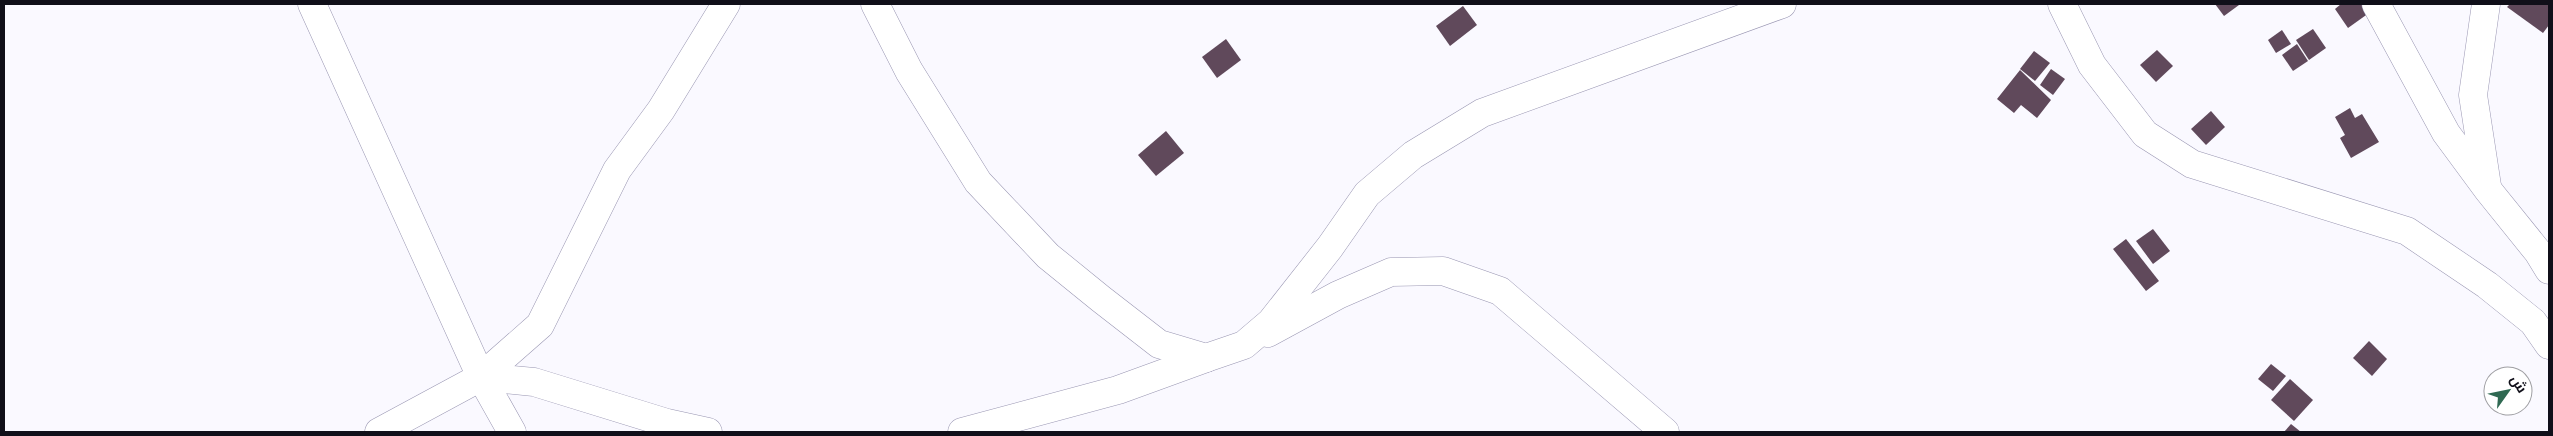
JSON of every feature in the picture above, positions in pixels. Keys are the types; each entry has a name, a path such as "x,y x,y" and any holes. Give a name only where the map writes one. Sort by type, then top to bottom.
{"street":[{"path":"312,4 481,378 512,432"},
{"path":"379,432 481,378 540,325 617,170 661,110 726,4"},
{"path":"875,4 909,71 978,182 1048,256 1108,305 1159,344 1206,358"},
{"path":"1244,345 1271,322 1330,247 1367,194 1413,155 1482,113 1782,4"},
{"path":"2062,4 2092,65 2145,134 2192,164 2407,231 2487,285 2533,322 2549,345"},
{"path":"2376,4 2446,133 2488,190 2538,252 2549,270"},
{"path":"2486,4 2473,95 2488,190"},
{"path":"962,432 1118,390 1244,345 1338,296 1391,272 1443,271 1500,291 1665,432"},
{"path":"481,378 534,382 667,423 708,432"}],"building":[{"path":"2215,4 2238,4 2239,5 2224,16"},
{"path":"2341,4 2363,4 2369,13 2348,28 2335,9"},
{"path":"2510,4 2549,4 2549,25 2543,33 2507,7"},
{"path":"1463,6 1477,25 1450,46 1436,26"},
{"path":"2313,29 2326,48 2309,60 2296,40"},
{"path":"2282,30 2291,44 2276,53 2268,40"},
{"path":"1226,39 1241,60 1217,78 1202,57"},
{"path":"2297,44 2308,61 2293,71 2282,55"},
{"path":"2157,50 2173,66 2156,82 2140,65"},
{"path":"2034,51 2050,63 2035,81 2020,69"},
{"path":"2051,69 2065,79 2053,95 2040,85"},
{"path":"2020,70 2051,100 2037,118 2021,105 2014,113 1997,99"},
{"path":"2350,108 2355,118 2362,114 2379,142 2351,158 2340,138 2345,135 2335,117"},
{"path":"2211,111 2225,127 2206,145 2191,129"},
{"path":"1166,131 1184,153 1156,176 1138,155"},
{"path":"2153,229 2170,251 2153,264 2136,241"},
{"path":"2126,239 2159,281 2146,291 2113,249"},
{"path":"2369,341 2387,359 2372,376 2353,358"},
{"path":"2271,364 2286,376 2273,391 2258,379"},
{"path":"2290,379 2313,400 2294,421 2271,400"},
{"path":"2291,424 2301,432 2284,432"}]}
